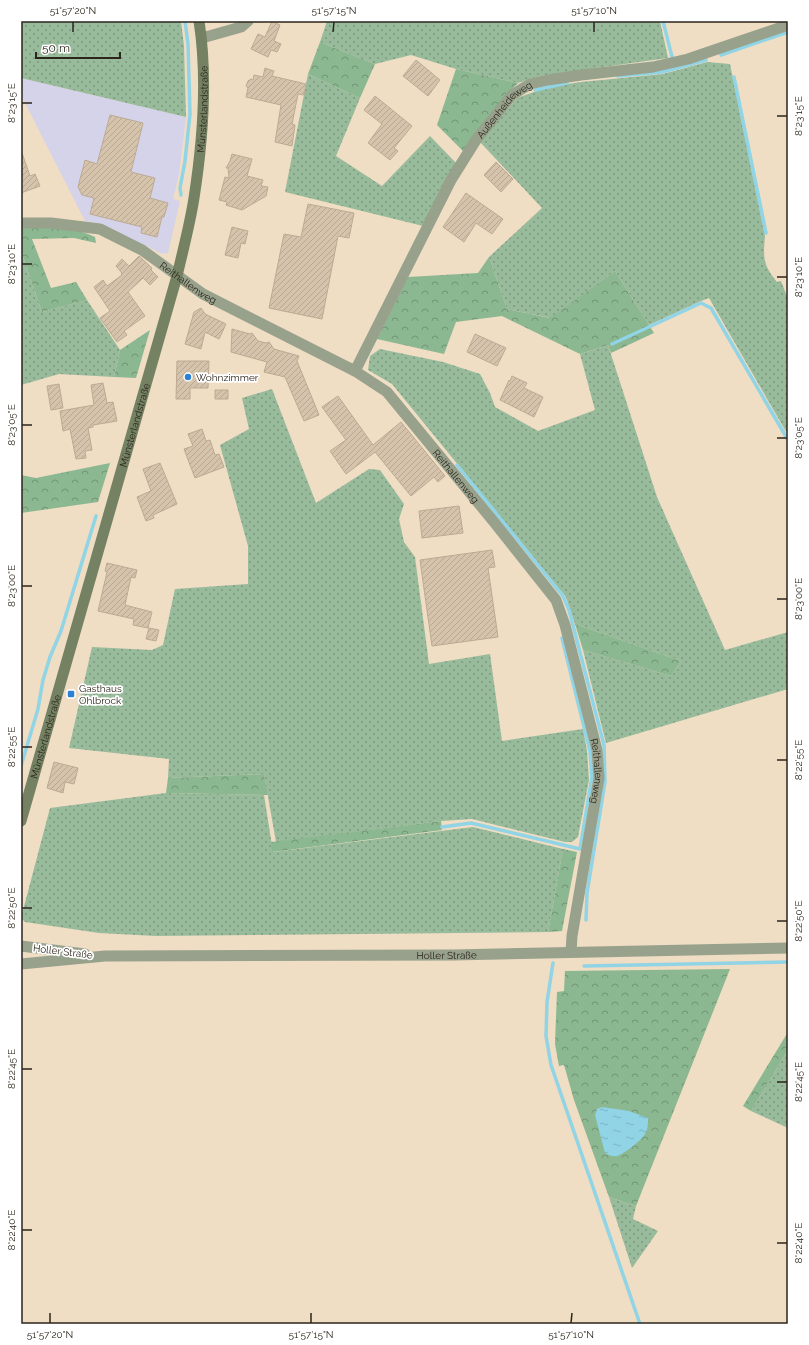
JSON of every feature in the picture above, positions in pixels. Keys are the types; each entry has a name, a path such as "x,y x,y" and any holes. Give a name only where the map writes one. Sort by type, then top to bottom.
{"main road":[{"name":"Münsterlandstraße","path":"21,821 177,276 194,199 204,112 202,38 199,21"}],"street":[{"path":"202,38 241,27 248,21"},
{"name":"Außenheideweg","path":"355,371 451,180 476,140 512,95 530,84 548,80 653,67 688,59 788,25"},
{"name":"Reithallenweg","path":"21,223 51,223 100,229 142,250 203,294 355,371 387,392 556,600 566,625 597,750 599,778 572,936 571,952"},
{"name":"Holler Straße","path":"21,946 105,956"},
{"name":"Holler Straße","path":"21,964 105,956 445,955 788,948"}],"shaded area":[{"path":"21,78 186,117 179,174 173,199 180,201 168,253 162,254 101,224 85,221 21,95"}],"green space":[{"path":"21,21 181,21 184,46 186,117 21,78"},
{"path":"327,21 660,21 668,58 546,75 518,83 456,69 411,55 375,64 320,42"},
{"path":"320,42 375,64 360,98 308,74"},
{"path":"707,62 730,64 765,236 765,261 769,271 777,282 781,281 788,299 788,435 709,298 649,325 615,271 551,318 507,309 489,257 542,208 480,142 517,98 548,87 581,82 663,74"},
{"path":"456,69 518,83 508,93 464,152 437,125"},
{"path":"308,74 360,98 336,156 382,186 430,136 456,163 423,226 285,192"},
{"path":"21,228 68,229 86,233 95,237 96,243 74,238 32,239 51,288 76,282 87,300 42,312 21,251"},
{"path":"21,251 42,312 87,300 120,350 114,377 59,374 21,385"},
{"path":"489,257 507,309 550,318 615,271 654,333 611,353 608,345 580,354 502,316 456,322 444,354 377,339 408,277 478,273"},
{"path":"150,330 136,378 114,377 120,350"},
{"path":"608,345 657,497 725,650 788,632 788,689 606,743 583,650 671,676 681,661 575,624 566,597 392,384 368,370 370,356 380,349 443,362 480,374 490,393 495,407 538,431 595,410 580,354"},
{"path":"272,389 316,503 369,469 380,470 404,504 399,519 404,542 415,557 429,664 490,654 502,741 583,729 587,751 589,780 578,837 572,842 565,842 472,819 441,821 276,842 264,774 168,778 169,759 69,748 92,647 152,650 163,645 175,589 248,584 248,546 220,445 249,429 242,398"},
{"path":"110,463 98,502 21,513 21,475 36,478"},
{"path":"575,624 681,661 671,676 583,650"},
{"path":"264,774 268,795 166,793 168,778"},
{"path":"166,793 264,795 273,852 473,827 563,849 548,932 156,936 99,933 25,922 21,918 50,808"},
{"path":"441,821 442,830 272,852 271,842"},
{"path":"563,849 577,852 562,931 548,932"},
{"path":"730,969 636,1206 609,1197 574,1100 564,1065 559,1066 555,1044 557,992 564,991 565,971"},
{"path":"788,1032 788,1050 751,1111 743,1106"},
{"path":"788,1050 788,1128 751,1111"},
{"path":"609,1197 636,1206 633,1219 658,1231 632,1268"}],"water":[{"path":"602,1107 629,1111 648,1118 646,1132 643,1137 620,1155 612,1156 605,1153 595,1115 597,1109"}],"building":[{"path":"272,21 280,25 274,41 281,44 277,52 271,50 268,57 251,49 258,34 265,37"},
{"path":"416,60 440,80 428,96 403,76"},
{"path":"265,68 274,71 272,76 306,84 304,95 298,94 292,124 295,125 292,146 275,142 281,105 246,97 248,88 246,86 248,81 251,79 253,80 254,75 263,77"},
{"path":"375,96 412,126 394,148 398,151 390,160 368,143 382,124 364,110"},
{"path":"110,115 143,123 131,172 155,178 150,198 168,203 164,217 162,217 157,237 141,233 142,227 90,214 94,198 82,195 78,187 85,160 97,164"},
{"path":"21,153 30,176 35,174 40,186 21,193"},
{"path":"232,154 252,159 247,176 263,180 261,186 268,187 266,196 242,210 226,205 227,202 219,200 225,177 229,178 228,168 226,168"},
{"path":"496,162 513,179 501,192 484,175"},
{"path":"466,193 503,219 492,234 476,223 464,242 443,227"},
{"path":"308,204 354,213 349,238 338,236 322,319 269,308 284,234 301,237"},
{"path":"232,227 248,231 245,244 241,243 238,258 225,255"},
{"path":"139,256 152,268 151,270 158,277 150,285 143,278 128,292 145,316 124,331 127,335 117,342 100,318 110,311 94,287 103,280 107,286 122,275 116,266 122,259 129,266"},
{"path":"201,308 205,314 226,324 219,339 205,332 201,349 185,344 194,312"},
{"path":"232,329 250,334 252,333 258,341 266,343 269,342 274,349 299,356 297,361 319,415 304,421 285,377 264,372 267,362 231,352"},
{"path":"475,334 506,348 497,366 467,352"},
{"path":"177,361 209,361 208,388 190,388 190,399 176,399"},
{"path":"512,376 527,383 524,388 543,397 534,417 500,400"},
{"path":"103,383 107,403 113,402 117,421 93,425 93,427 88,428 92,450 85,451 86,458 76,459 70,429 63,431 60,411 94,405 91,385"},
{"path":"59,384 63,408 51,410 47,386"},
{"path":"215,390 228,390 228,399 215,399"},
{"path":"338,396 373,445 401,422 445,476 438,482 434,477 411,496 375,452 346,474 330,451 346,440 322,407"},
{"path":"202,429 206,441 210,440 215,455 219,454 224,467 195,478 184,449 193,446 188,434"},
{"path":"160,463 177,504 153,515 154,518 146,521 137,497 151,491 143,469"},
{"path":"459,506 463,533 422,538 419,511"},
{"path":"492,550 495,567 488,568 498,637 432,646 420,560"},
{"path":"107,563 137,570 135,578 131,577 125,605 152,612 148,628 133,625 134,619 98,611 107,572 105,571"},
{"path":"149,628 159,630 156,641 146,639"},
{"path":"54,762 78,768 74,784 65,782 63,793 47,788"}],"waterway":[{"path":"181,195 180,188 185,161 190,114 188,44 185,21"},
{"path":"663,21 672,57"},
{"path":"721,55 788,32"},
{"path":"618,76 662,72 706,60"},
{"path":"734,77 766,233"},
{"path":"535,90 567,83"},
{"path":"612,344 701,303 711,308 788,440"},
{"path":"457,465 563,596 569,610 604,745 605,782 587,893 586,920"},
{"path":"21,766 38,709 43,680 50,657 61,631 96,516"},
{"path":"442,827 471,823 580,849 592,777 590,751 562,638"},
{"path":"584,966 788,962"},
{"path":"553,963 547,1002 546,1036 551,1065 640,1324"}],"place":[{"name":"Wohnzimmer","path":"188,377"},
{"name":"Gasthaus Ohlbrock","path":"71,694"}]}
